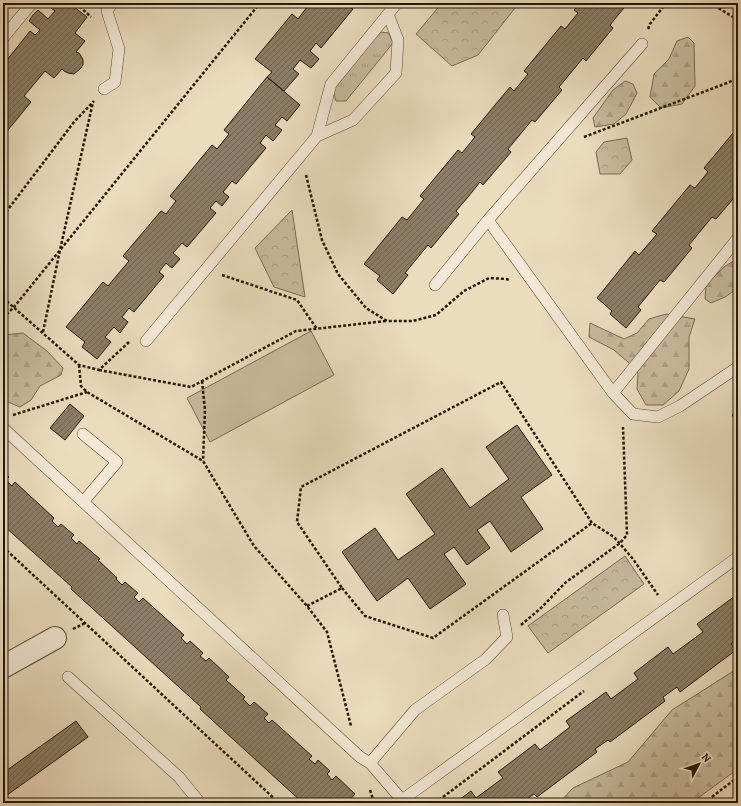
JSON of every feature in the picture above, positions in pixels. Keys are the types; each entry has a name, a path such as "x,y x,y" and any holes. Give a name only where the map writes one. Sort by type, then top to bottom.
{"street":[{"path":"3,667 55,638"}],"lane":[{"path":"3,38 32,3"},
{"path":"104,90 115,82 119,49 108,11 112,3"},
{"path":"146,341 316,136 331,84 398,3"},
{"path":"316,136 353,120 396,73 398,40 388,14"},
{"path":"435,285 488,220 642,44"},
{"path":"488,220 613,393 632,414 658,417 680,406 738,367"},
{"path":"613,393 738,238"},
{"path":"3,428 360,757 370,763 401,802 738,557"},
{"path":"83,434 117,462 83,502"},
{"path":"370,763 415,710 486,659 507,637 503,615"},
{"path":"68,677 179,776 200,803"}],"path":[{"path":"76,3 95,21"},
{"path":"3,318 14,307 260,3"},
{"path":"642,44 650,24 666,3"},
{"path":"710,3 738,20"},
{"path":"550,150 738,78"},
{"path":"3,216 74,122 104,90"},
{"path":"43,332 94,101"},
{"path":"300,155 322,240 338,274 366,308 387,321"},
{"path":"218,274 297,300 317,329"},
{"path":"3,298 79,365 191,387 296,331 387,321 413,321 436,315 464,291 489,278 506,279 540,291"},
{"path":"99,370 133,339"},
{"path":"79,365 81,386 87,392 203,461 254,546 307,606 327,632 360,757 374,802 373,803"},
{"path":"202,381 205,410 203,461"},
{"path":"592,523 433,638 365,616 342,588 297,522 301,487 501,382 592,523 614,537 620,543 657,593"},
{"path":"11,415 87,392"},
{"path":"507,637 541,608 565,583 620,543 627,535 622,403"},
{"path":"3,547 279,803"},
{"path":"307,606 342,588"},
{"path":"704,803 738,777"}],"green space":[{"path":"442,3 519,3 478,55 452,66 416,34"},
{"path":"379,32 389,33 393,43 346,101 336,101 333,90"},
{"path":"688,37 694,43 695,86 682,104 661,108 650,97 654,74 669,59 677,41"},
{"path":"625,81 633,84 637,93 626,114 614,124 595,127 593,118 613,90"},
{"path":"627,138 632,160 620,174 600,174 596,152 604,142"},
{"path":"292,210 305,297 274,287 255,248"},
{"path":"738,258 738,291 735,290 725,297 711,303 705,299 706,285 724,267"},
{"path":"666,314 695,319 689,337 689,369 679,391 663,405 646,405 637,389 638,373 614,350 589,337 590,323 624,339 637,333 649,319"},
{"path":"311,331 334,375 210,442 187,398"},
{"path":"23,333 47,351 63,368 61,375 40,386 31,400 20,407 3,400 3,335"},
{"path":"625,556 644,584 548,653 528,626"},
{"path":"738,669 738,769 691,803 559,803 573,788 628,762 672,710"}],"building":[{"path":"55,3 69,3 87,17 75,33 85,41 76,52 81,56 83,65 74,74 68,73 62,69 54,78 45,71 24,96 31,102 3,136 3,65 30,31 35,35 40,30 29,21 33,15 38,10 48,19 55,11 51,8"},
{"path":"310,3 349,3 348,5 353,9 321,48 316,43 310,51 319,59 311,68 300,60 293,69 299,74 284,91 267,77 272,72 255,59 292,14 298,19"},
{"path":"580,3 628,3 610,25 613,28 586,61 583,58 559,87 562,90 535,122 532,120 508,149 511,152 483,185 480,182 456,211 459,214 431,248 428,245 405,273 408,275 393,294 377,280 380,276 364,264 402,217 407,220 424,199 420,196 458,150 462,153 475,137 471,134 510,87 514,91 528,74 524,71 561,26 565,29 578,13 574,10"},
{"path":"267,77 300,105 287,121 282,117 275,125 282,130 273,141 266,135 260,143 266,148 236,184 232,181 223,192 229,197 222,206 216,201 210,208 216,213 187,247 182,243 173,253 180,259 172,268 166,263 159,272 164,276 134,312 129,308 122,317 128,322 120,333 114,327 105,337 111,342 97,359 82,347 85,342 66,327 103,282 108,286 129,261 123,256 161,211 166,214 176,201 170,196 212,145 217,149 229,134 224,130"},
{"path":"738,127 738,193 716,219 712,217 689,245 692,248 664,282 660,280 638,307 641,310 626,328 610,314 612,311 597,298 635,251 639,255 657,234 652,231 690,185 695,188 708,172 704,168"},
{"path":"70,404 84,416 65,440 50,428"},
{"path":"738,410 738,423 732,415"},
{"path":"517,425 552,475 521,497 543,529 511,552 490,521 477,530 490,548 467,565 454,547 444,554 466,584 430,609 408,578 377,601 342,552 375,528 398,560 435,534 406,494 442,468 470,508 509,479 486,447"},
{"path":"3,471 9,477 6,480 12,486 15,482 54,518 52,521 58,527 61,524 74,535 71,538 77,544 79,541 100,559 98,560 117,578 116,579 122,585 125,582 138,593 134,597 139,602 143,598 184,635 181,638 187,644 190,641 203,653 200,656 206,661 209,658 229,677 226,680 245,697 243,699 250,706 254,702 268,714 264,718 269,723 272,720 312,756 309,759 315,764 318,760 330,771 327,774 332,780 336,776 355,794 347,803 303,803 200,709 201,707 71,589 72,587 3,525"},
{"path":"735,596 738,600 738,639 731,644 736,650 680,692 677,687 663,697 665,701 610,742 608,740 595,749 597,752 537,797 534,794 521,803 455,803 471,791 476,798 503,778 498,772 535,744 540,750 570,727 566,721 606,692 611,699 638,679 634,673 668,647 673,654 703,632 697,624"},
{"path":"76,721 88,737 3,798 3,773"}]}
